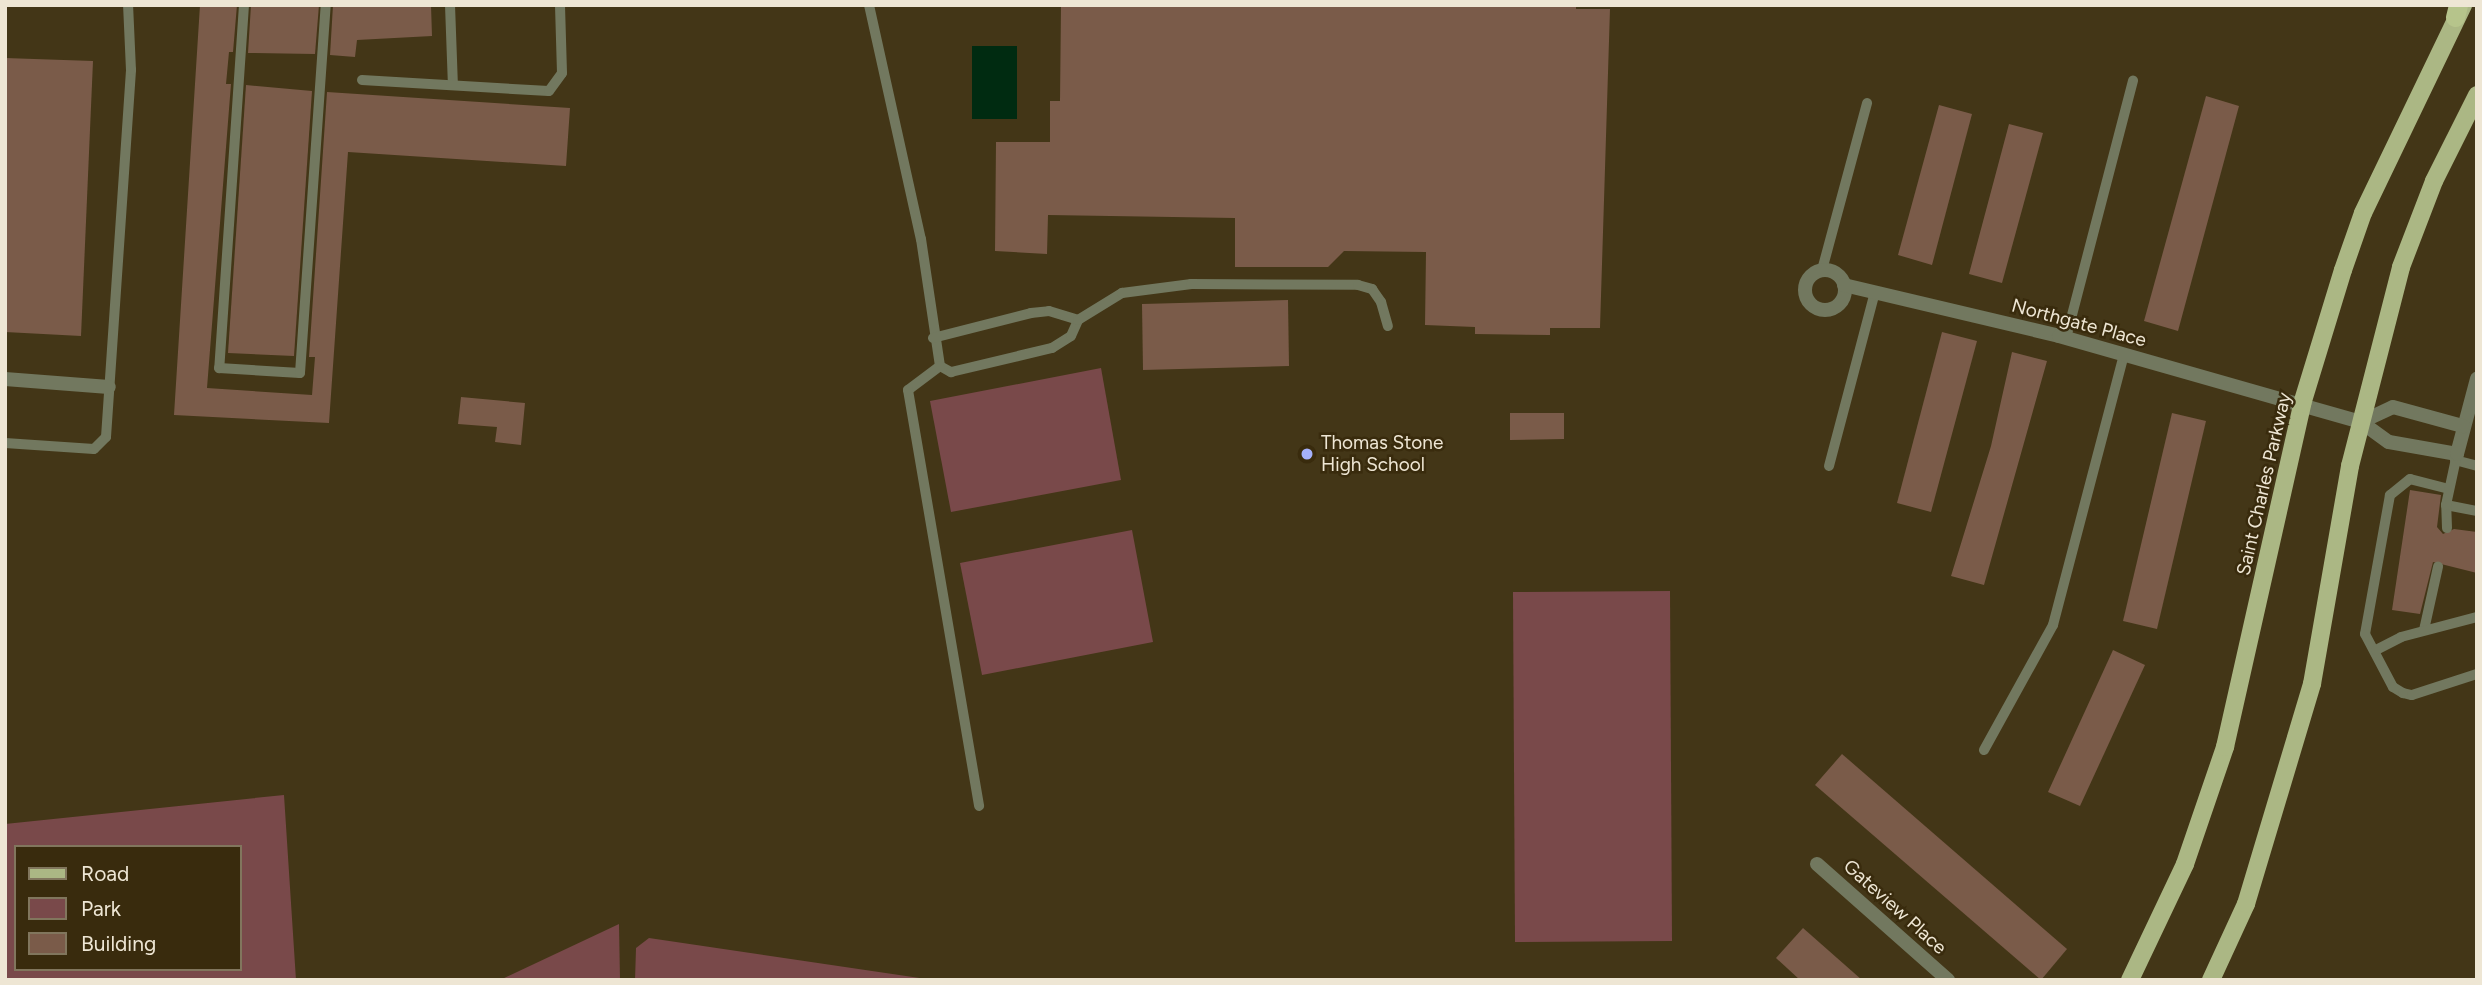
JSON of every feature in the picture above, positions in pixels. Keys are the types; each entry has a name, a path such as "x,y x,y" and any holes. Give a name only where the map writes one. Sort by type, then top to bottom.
{"main road":[{"name":"Saint Charles Parkway","path":"2130,980 2185,864 2225,747 2302,404 2363,213 2459,9"},
{"path":"2211,980 2246,904 2312,684 2361,422 2401,267 2434,181 2477,95"}],"street":[{"path":"1822,270 1835,272 1844,285 1844,296 1836,306 1816,308 1808,299 1805,287 1811,276 1822,270"},
{"name":"Northgate Place","path":"1844,285 2066,338 2302,404 2361,422 2389,442 2456,457"},
{"path":"5,379 109,387"},
{"path":"2456,457 2477,379"},
{"path":"2361,422 2393,407 2463,426"},
{"name":"Gateview Place","path":"1817,864 1948,980"}],"lane":[{"path":"5,443 94,449 106,437 131,70 128,5"},
{"path":"244,5 219,368 300,373 326,5"},
{"path":"450,5 453,85"},
{"path":"362,80 549,91 562,73 560,5"},
{"path":"869,5 921,239 933,338 940,366 951,372 1052,348 1071,335 1078,320 1122,293 1151,287 1358,285 1372,289 1377,295 1388,326"},
{"path":"2066,338 2133,81"},
{"path":"1822,270 1867,103"},
{"path":"1829,466 1875,292"},
{"path":"933,338 1031,313 1049,311 1078,320"},
{"path":"1984,750 2053,625 2124,354"},
{"path":"940,366 908,390 979,806"},
{"path":"2447,528 2446,505 2456,457 2477,466"},
{"path":"2449,489 2410,479 2390,495 2375,591 2365,623 2365,634 2376,650 2393,687 2412,695 2477,674"},
{"path":"2446,505 2477,511"},
{"path":"2424,630 2438,567"},
{"path":"2376,650 2424,630 2477,617"}],"green space":[{"path":"1101,368 1121,480 951,512 930,401"},
{"path":"1132,530 1153,642 982,675 960,563"},
{"path":"1670,591 1672,941 1515,942 1513,592"},
{"path":"284,795 296,980 5,980 5,824"},
{"path":"619,924 620,980 500,980"},
{"path":"649,938 933,980 635,980 636,948"}],"shaded area":[{"path":"972,46 1017,46 1017,119 972,119"}],"building":[{"path":"200,5 237,5 233,52 229,52 226,84 231,84 207,388 312,395 315,357 309,357 327,92 570,108 566,166 348,152 329,423 174,415"},
{"path":"251,5 319,5 315,54 248,53"},
{"path":"333,5 431,5 432,36 357,40 355,57 330,55"},
{"path":"1061,5 1576,5 1576,9 1610,9 1600,328 1550,328 1550,335 1475,334 1475,327 1425,325 1426,252 1344,251 1328,267 1235,267 1235,218 1048,215 1047,254 995,251 996,142 1050,142 1050,101 1060,101"},
{"path":"5,58 93,61 81,336 5,332"},
{"path":"246,85 312,91 294,356 228,353"},
{"path":"2206,96 2239,106 2178,331 2144,321"},
{"path":"1939,105 1972,114 1932,265 1898,255"},
{"path":"2009,124 2043,133 2002,283 1969,274"},
{"path":"1288,300 1289,366 1143,370 1142,304"},
{"path":"1942,332 1977,341 1931,512 1897,503"},
{"path":"2012,352 2047,361 1984,585 1951,576 1991,446"},
{"path":"461,397 525,403 521,445 495,442 497,427 458,424"},
{"path":"1510,413 1564,413 1564,439 1510,440"},
{"path":"2172,413 2206,421 2157,629 2123,621"},
{"path":"2410,490 2441,495 2437,527 2443,534 2454,529 2477,532 2477,573 2433,562 2420,614 2392,610"},
{"path":"2113,650 2145,665 2080,806 2048,792"},
{"path":"1842,754 2067,949 2041,980 1815,785"},
{"path":"1803,928 1862,980 1800,980 1776,958"}],"place":[{"name":"Thomas Stone High School","path":"1307,454"}]}
